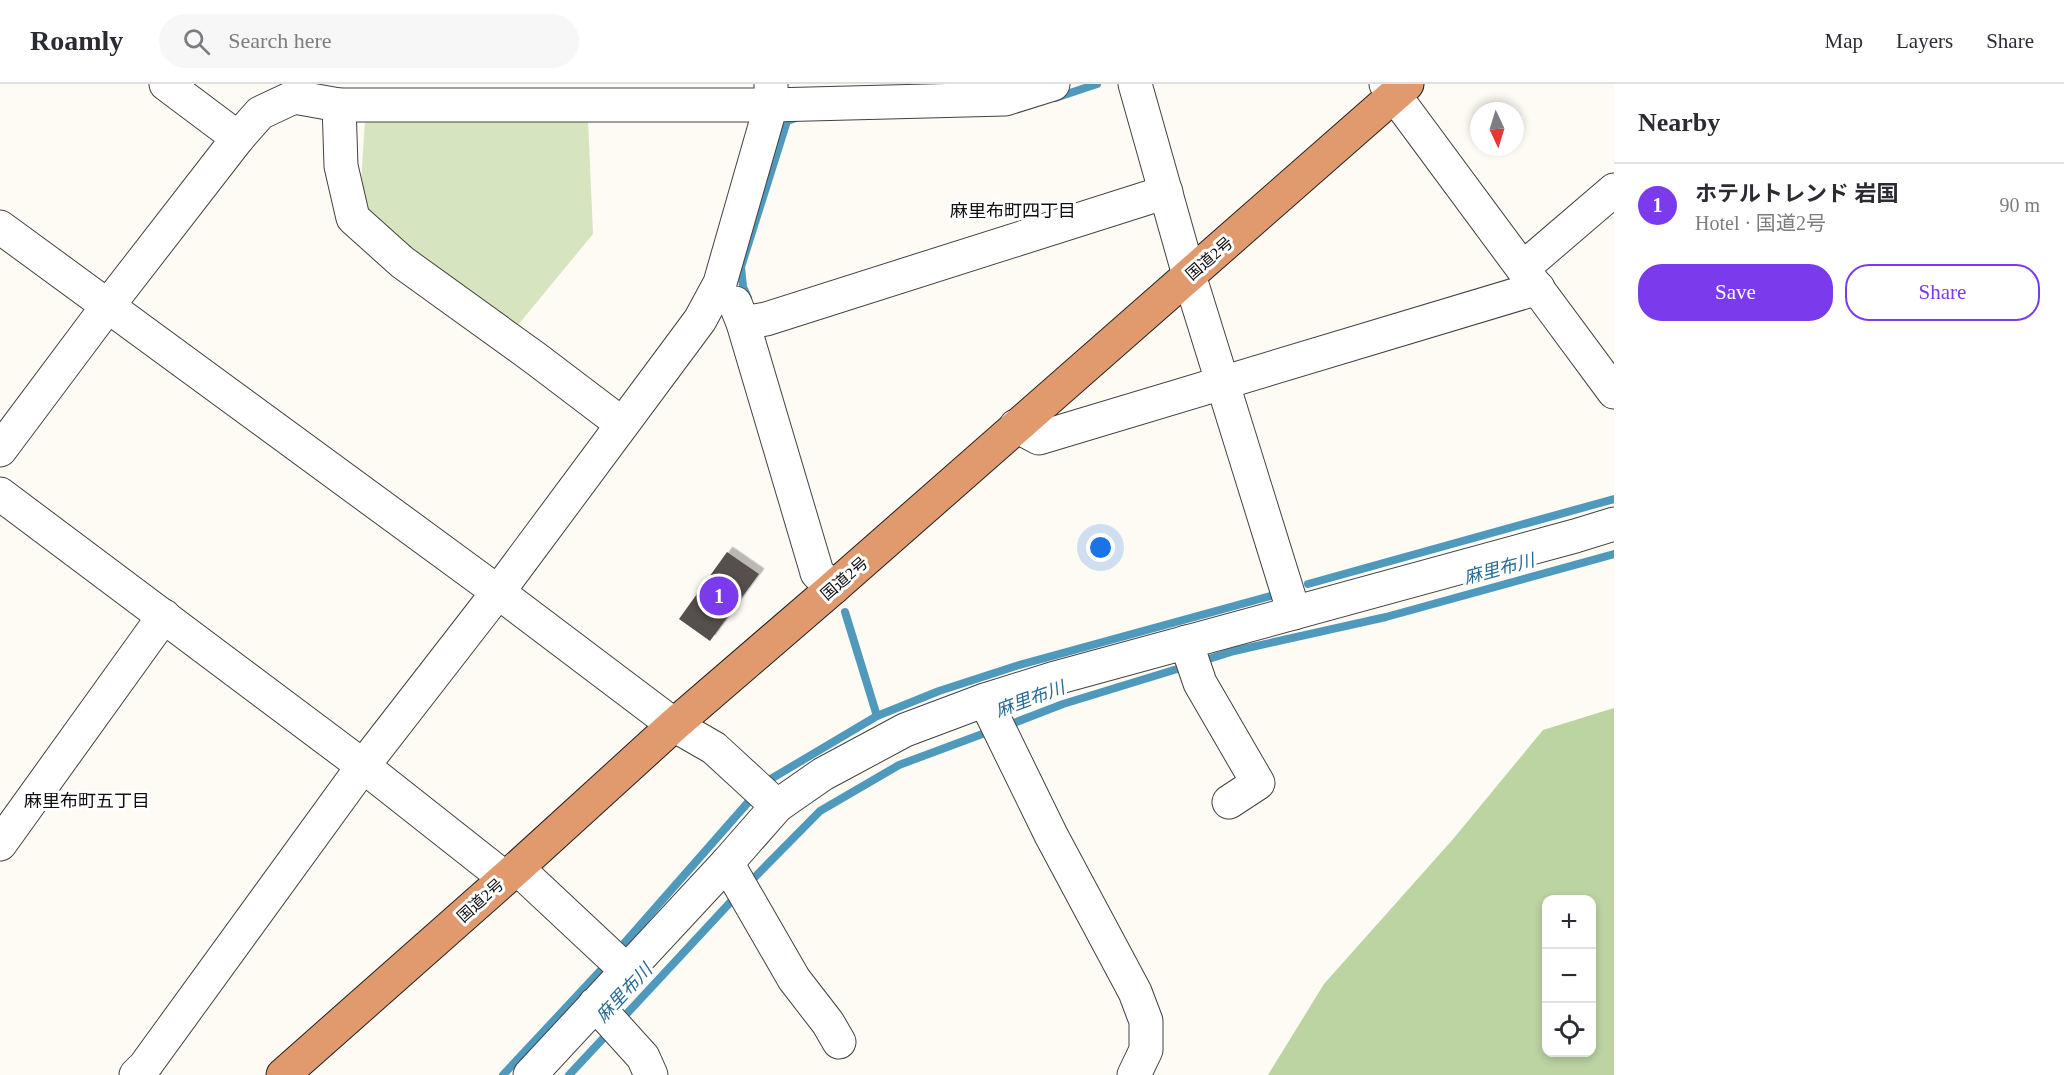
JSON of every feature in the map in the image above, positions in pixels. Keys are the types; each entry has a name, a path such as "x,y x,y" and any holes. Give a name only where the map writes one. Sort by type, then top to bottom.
{"highway":[{"name":"国道2号","path":"283,1075 674,725 1189,276 1396,88"}],"street":[{"path":"166,84 238,138"},
{"path":"0,450 238,138 260,113 297,91 339,105 771,94 1005,99 1053,84"},
{"path":"1141,86 1189,276 1294,613"},
{"path":"1396,88 1614,392"},
{"path":"136,1075 145,1066 363,766 498,592 699,320 720,283 771,94"},
{"path":"339,105 341,166 353,218 402,262 622,424"},
{"path":"1016,426 1039,438 1223,382 1531,278 1614,190"},
{"path":"743,323 766,319 1166,192"},
{"path":"0,227 498,592 674,725 714,748 777,806"},
{"path":"720,283 733,299 743,323 817,573 833,588"},
{"path":"0,495 363,766 511,873 626,970"},
{"path":"530,1075 607,1018 626,970 735,876 777,806 823,774 905,730 985,700 1052,679 1190,656 1294,613 1614,524"},
{"path":"0,844 164,616"},
{"path":"1190,656 1258,783 1228,802"},
{"path":"985,700 1051,835 1135,992 1146,1021 1146,1050 1134,1075"},
{"path":"735,876 794,979 828,1023 838,1042"},
{"path":"607,1018 643,1057 651,1075"}],"green space":[{"path":"365,120 417,122 588,120 593,234 518,325 359,215"},
{"path":"1614,708 1614,1075 1268,1075 1324,984 1454,838 1543,730"}],"building":[{"path":"727,552 759,574 710,641 679,619"}],"waterway":[{"path":"1055,98 1097,84"},
{"path":"748,298 743,287 741,267 787,121 796,118"},
{"path":"1308,584 1614,499"},
{"name":"麻里布川","path":"1199,662 1234,651 1386,617 1614,554"},
{"path":"769,780 877,716 939,691 1016,666 1274,595"},
{"path":"845,612 877,716"},
{"name":"麻里布川","path":"1006,726 1063,704 1187,666"},
{"name":"麻里布川","path":"747,885 820,811 899,765 993,730"},
{"path":"621,947 751,799"},
{"name":"麻里布川","path":"620,1021 738,894"},
{"path":"503,1075 602,969"},
{"name":"麻里布川","path":"569,1075 611,1030"}],"place":[{"name":"ホテルトレンド 岩国","path":"719,596"}],"district":[{"name":"麻里布町四丁目","path":"1013,211"},
{"name":"麻里布町五丁目","path":"87,801"}]}
